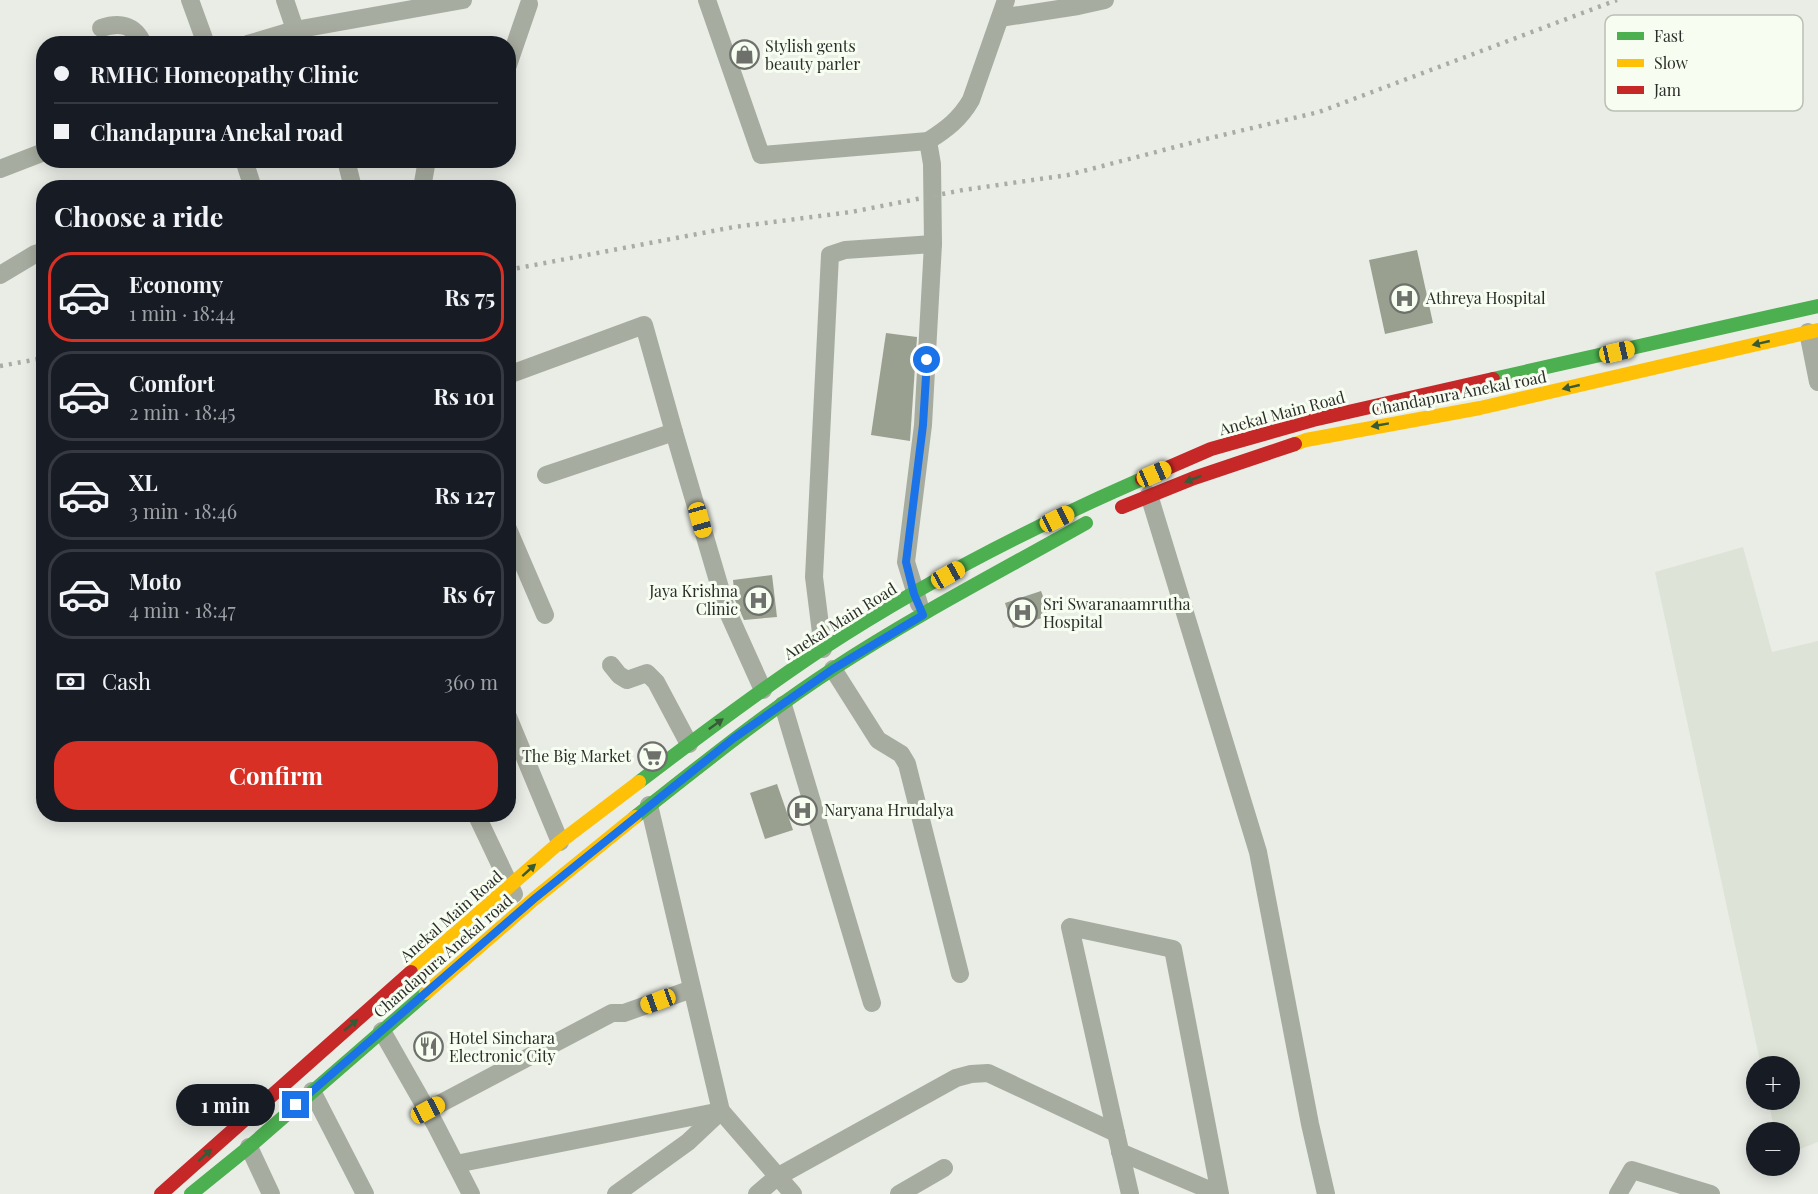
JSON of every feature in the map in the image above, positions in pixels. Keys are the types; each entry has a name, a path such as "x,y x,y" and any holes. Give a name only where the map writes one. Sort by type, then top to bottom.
{"main road":[{"name":"Anekal Main Road","path":"161,1194 560,842 689,744 823,649 914,594 999,548 1094,501 1211,449 1313,420 1818,306"},
{"name":"Chandapura Anekal road","path":"191,1194 249,1148 312,1090 523,909 734,738 833,669 1079,527 1149,495 1248,458 1306,440 1480,408 1813,331"}],"street":[{"path":"190,0 203,36"},
{"path":"285,0 297,36"},
{"path":"301,36 463,0"},
{"path":"707,0 761,155 928,141 948,129 962,115 975,90 1006,0"},
{"path":"1000,18 1105,0"},
{"path":"516,47 533,1"},
{"path":"101,28 114,24 125,26 136,31 139,36"},
{"path":"923,615 914,594 906,562 923,425 933,244 932,164 928,141"},
{"path":"0,169 36,155"},
{"path":"823,649 814,577 830,255 845,250 933,244"},
{"path":"0,275 36,254"},
{"path":"516,372 644,325 726,608 763,690"},
{"path":"1813,331 1818,382"},
{"path":"546,476 674,432"},
{"path":"1149,495 1258,852 1310,1124 1326,1194"},
{"path":"516,548 545,615"},
{"path":"611,665 619,675 627,680 647,673 656,682 689,744"},
{"path":"833,669 878,740 901,754 907,764 960,974"},
{"path":"783,705 872,1003"},
{"path":"516,736 560,842"},
{"path":"649,805 721,1111 793,1194"},
{"path":"480,822 509,887 523,909"},
{"path":"1130,1194 1070,927 1173,949 1220,1194"},
{"path":"428,1110 612,1013 624,1013 692,989"},
{"path":"382,1031 428,1110 471,1194"},
{"path":"757,1194 777,1177 956,1078 971,1074 988,1073 1116,1133"},
{"path":"312,1090 365,1194"},
{"path":"456,1164 721,1111"},
{"path":"616,1194 688,1142 721,1111"},
{"path":"249,1148 271,1194"},
{"path":"1120,1152 1220,1194"},
{"path":"899,1194 944,1168"},
{"path":"1618,1194 1632,1170 1710,1194"}],"shaded area":[{"path":"1743,547 1772,652 1818,641 1818,1142 1800,1149 1800,1122 1773,1122 1770,1110 1800,1110 1800,1056 1759,1056 1655,572"}],"building":[{"path":"1417,250 1433,323 1385,334 1369,260"},
{"path":"886,333 917,337 910,441 871,435"},
{"path":"772,575 777,617 744,620 735,600 733,580"},
{"path":"1041,591 1050,615 1013,628 1005,603"},
{"path":"777,784 793,830 765,839 750,793"}],"railway":[{"path":"516,268 734,227 851,212 963,190 1068,175 1319,112 1617,0"},
{"path":"0,366 36,359"}],"traffic: fast":[{"path":"1493,379 1818,306"},
{"path":"639,782 775,681 899,601 979,557 1142,479"},
{"path":"635,817 757,722 833,669 926,612 1086,523"},
{"path":"191,1194 249,1147 426,993"}],"traffic: slow":[{"path":"1295,444 1306,440 1480,408 1818,330"},
{"path":"411,972 560,842 639,782"},
{"path":"426,993 534,899 635,817"}],"traffic: jam":[{"path":"1142,479 1211,449 1313,420 1493,379"},
{"path":"1122,507 1194,478 1295,444"},
{"path":"161,1194 411,972"}],"place":[{"name":"Stylish gents beauty parler","path":"744,55"},
{"name":"Athreya Hospital","path":"1405,298"},
{"name":"Jaya Krishna Clinic","path":"759,600"},
{"name":"Sri Swaranaamrutha Hospital","path":"1022,613"},
{"name":"The Big Market","path":"652,756"},
{"name":"Naryana Hrudalya","path":"803,810"},
{"name":"Hotel Sinchara Electronic City","path":"428,1047"}],"route":[{"path":"296,1105 534,899 734,738 833,669 923,615 914,594 906,562 923,425 927,360"}]}
